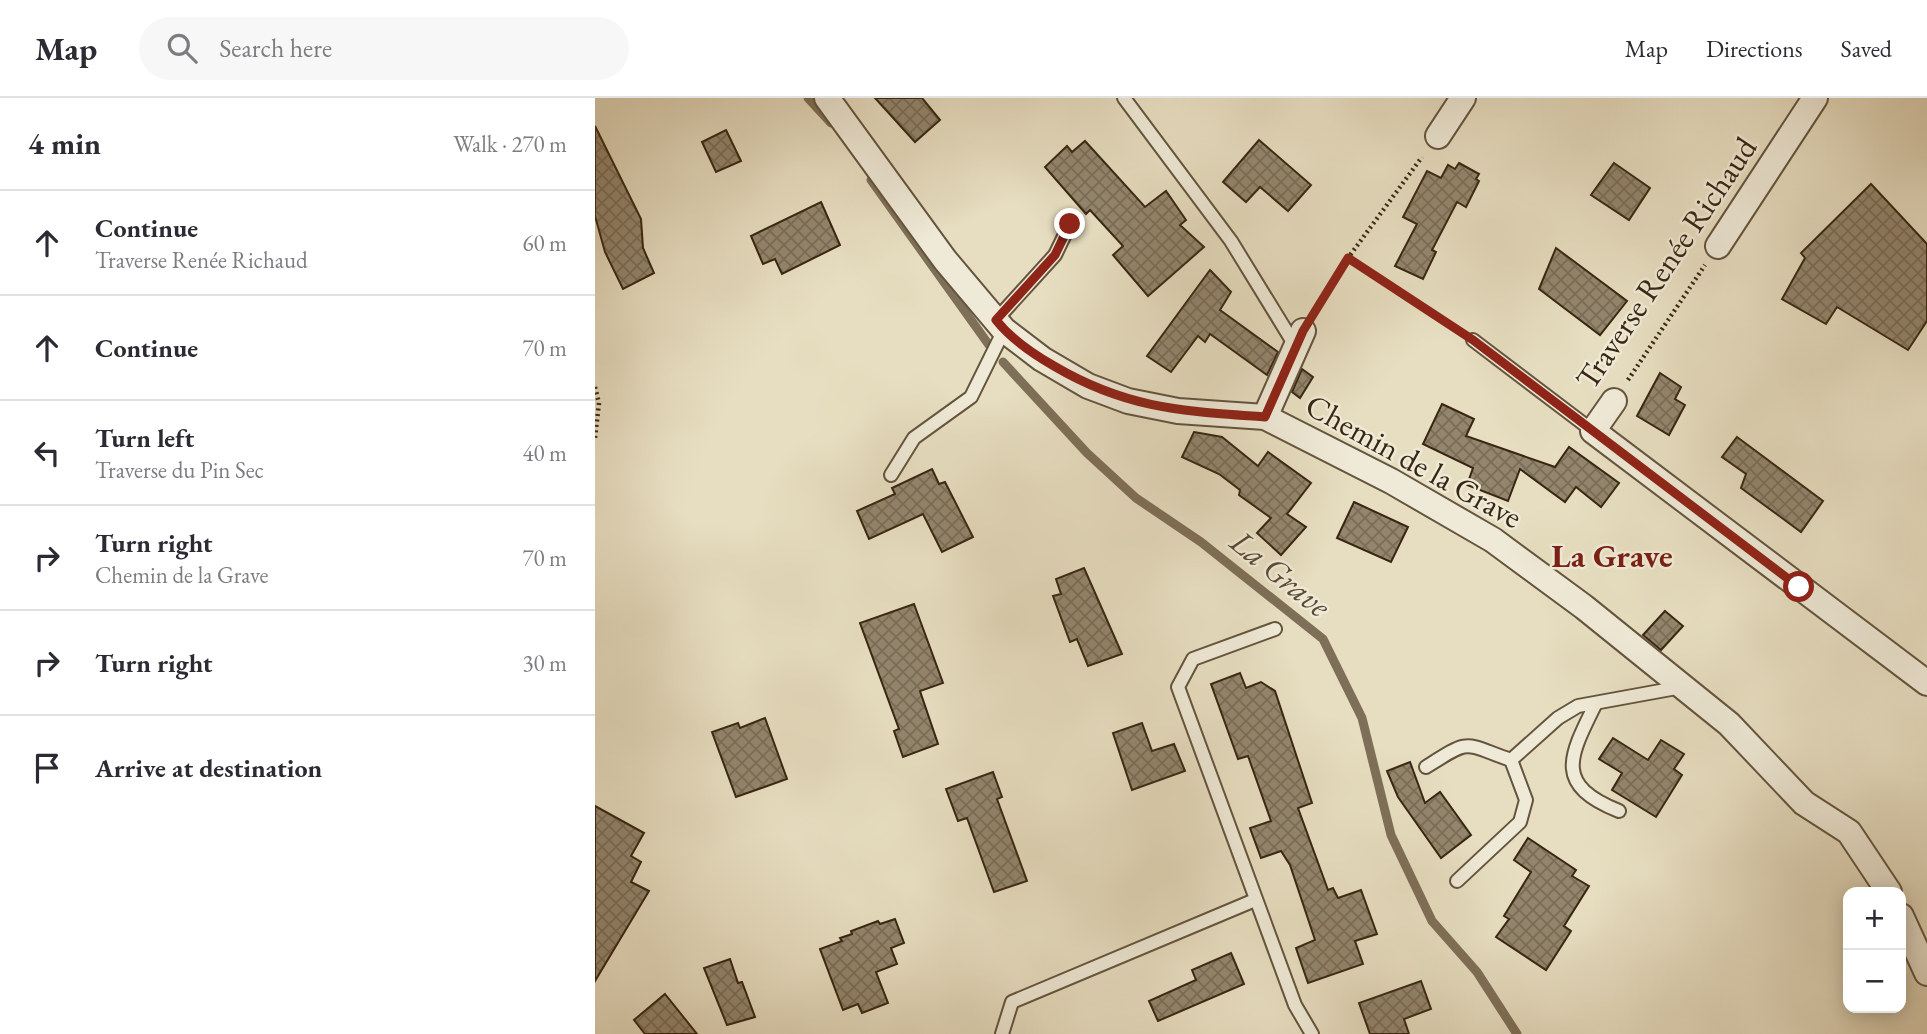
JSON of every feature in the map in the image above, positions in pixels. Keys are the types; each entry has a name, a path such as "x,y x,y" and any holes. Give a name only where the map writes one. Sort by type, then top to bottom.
{"street":[{"name":"Chemin de la Grave","path":"827,98 945,260 1000,325 1042,359 1088,386 1128,401 1178,411 1265,417 1391,481 1493,540 1584,607 1729,724 1804,803 1849,832 1886,887"},
{"path":"1438,136 1463,98"},
{"name":"Traverse Renée Richaud","path":"1718,246 1815,98"},
{"path":"1265,417 1300,339"},
{"name":"Traverse Renée Richaud","path":"1613,401 1594,431 1927,683"},
{"path":"1906,927 1927,973"}],"lane":[{"path":"1124,98 1300,339"},
{"path":"891,475 914,438 971,397 1000,325 1055,255 1070,224"},
{"path":"1473,340 1594,431"},
{"path":"1275,629 1193,659 1178,687 1295,1005 1313,1034"},
{"path":"1511,760 1558,718 1578,706 1682,687"},
{"path":"1595,705 1574,751 1572,777 1581,791 1619,811"},
{"path":"1426,767 1460,746 1470,745 1511,760"},
{"path":"1457,881 1520,822 1525,800 1511,760"},
{"path":"1002,1034 1012,1002 1255,900"}],"path":[{"path":"1300,339 1348,258 1438,136"},
{"name":"Traverse Renée Richaud","path":"1613,401 1718,246"},
{"path":"1348,258 1473,340"},
{"path":"595,387 599,403 595,438"}],"building":[{"path":"875,98 922,98 940,120 915,142"},
{"path":"595,126 641,219 643,248 654,273 623,289 605,252 595,216"},
{"path":"726,130 741,161 716,172 702,142"},
{"path":"1259,140 1311,185 1288,211 1260,187 1246,202 1223,182"},
{"path":"1085,141 1145,207 1166,191 1186,220 1180,225 1204,247 1148,296 1113,255 1123,246 1090,210 1086,214 1045,167 1067,146 1072,152"},
{"path":"1459,163 1479,174 1476,179 1479,181 1466,207 1457,202 1432,250 1436,252 1423,279 1395,266 1417,224 1403,217 1427,171 1441,178 1448,165 1455,169"},
{"path":"1614,163 1650,188 1629,220 1591,195"},
{"path":"1871,184 1927,244 1927,321 1908,350 1837,307 1826,324 1782,299 1805,258 1801,253"},
{"path":"821,202 840,245 782,274 775,259 763,264 751,236"},
{"path":"1556,248 1627,301 1600,335 1539,289"},
{"path":"1210,270 1231,292 1220,310 1278,352 1267,375 1210,334 1205,342 1198,336 1171,372 1147,356"},
{"path":"1302,369 1313,377 1300,398 1292,392"},
{"path":"1660,373 1681,387 1675,399 1685,405 1669,435 1637,416"},
{"path":"1442,404 1474,419 1466,436 1555,467 1569,447 1619,483 1601,507 1576,487 1565,502 1520,469 1508,501 1467,485 1473,468 1423,444"},
{"path":"1194,432 1222,437 1258,466 1268,452 1311,483 1287,514 1306,527 1281,555 1257,533 1271,518 1239,495 1240,490 1219,474 1182,457"},
{"path":"1737,437 1823,501 1801,532 1741,488 1746,474 1722,457"},
{"path":"932,469 939,484 945,482 973,537 942,552 923,514 869,539 857,511 895,494 892,488"},
{"path":"1354,502 1408,527 1391,562 1337,538"},
{"path":"1084,568 1122,654 1088,666 1077,639 1070,642 1053,596 1061,594 1056,579"},
{"path":"914,604 943,683 920,691 938,744 903,757 894,731 899,729 860,623"},
{"path":"1665,611 1683,626 1661,650 1643,635"},
{"path":"1240,673 1246,688 1261,682 1275,691 1312,803 1298,808 1328,890 1333,888 1338,898 1361,890 1377,934 1355,941 1363,964 1308,983 1296,948 1315,940 1290,865 1281,851 1261,858 1250,828 1271,821 1248,756 1238,759 1211,684"},
{"path":"765,718 787,779 736,797 712,732 738,723 740,728"},
{"path":"1142,723 1152,751 1174,744 1185,771 1132,790 1113,733"},
{"path":"1613,738 1648,760 1661,740 1684,754 1674,769 1682,775 1656,817 1612,790 1622,773 1599,759"},
{"path":"1410,762 1425,803 1440,792 1471,835 1441,858 1398,797 1387,771"},
{"path":"993,772 1002,797 997,799 1027,881 994,892 967,818 958,821 946,789"},
{"path":"595,806 644,833 631,856 641,862 631,882 649,891 595,981"},
{"path":"1528,838 1576,870 1572,876 1589,886 1564,926 1571,931 1546,970 1496,937 1509,919 1504,916 1531,872 1514,860"},
{"path":"895,919 904,943 891,948 897,964 876,972 888,1003 862,1013 858,1004 843,1010 820,949 842,941 840,938 852,934 851,931 878,921 880,924"},
{"path":"1231,953 1244,984 1158,1021 1149,1001 1196,980 1192,970"},
{"path":"730,959 738,983 742,982 755,1017 727,1025 704,968"},
{"path":"1421,981 1431,1009 1404,1019 1409,1034 1370,1034 1359,1003"},
{"path":"665,994 697,1034 645,1034 634,1020"}],"waterway":[{"name":"La Grave","path":"808,98 831,123"},
{"name":"La Grave","path":"871,180 989,345"},
{"name":"La Grave","path":"1003,362 1087,453 1136,498 1201,542 1323,639 1362,718 1391,835 1432,921 1477,972 1517,1034"}],"district":[{"name":"La Grave","path":"1612,555"}],"route":[{"path":"1070,224 1055,255 996,320 1004,330 1042,359 1088,386 1128,401 1178,411 1265,417 1303,331 1348,258 1473,340 1799,587"}]}
